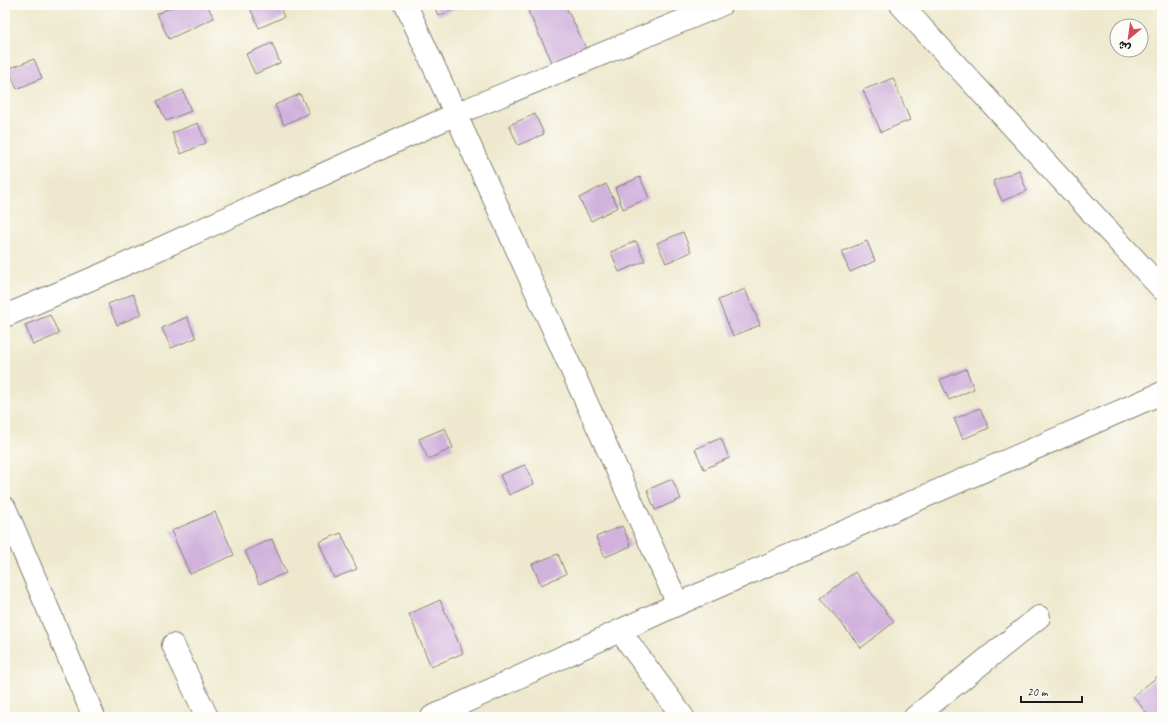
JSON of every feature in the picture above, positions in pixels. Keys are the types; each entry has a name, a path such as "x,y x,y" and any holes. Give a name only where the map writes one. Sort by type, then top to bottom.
{"street":[{"path":"406,5 678,604"},
{"path":"5,316 117,268 456,114 721,5"},
{"path":"901,5 1162,289"},
{"path":"432,717 455,712 678,604 1162,393"},
{"path":"5,508 94,717"},
{"path":"915,717 1039,617"},
{"path":"620,631 682,717"},
{"path":"173,645 207,717"}],"building":[{"path":"176,5 207,5 214,18 169,39 157,14"},
{"path":"257,5 279,5 284,17 259,28 250,8"},
{"path":"434,5 465,5 438,16"},
{"path":"541,5 565,5 586,48 553,64 528,11"},
{"path":"272,43 280,63 255,74 246,54"},
{"path":"34,59 42,78 17,89 8,69"},
{"path":"893,78 910,120 881,132 863,90"},
{"path":"183,90 191,111 166,121 157,101"},
{"path":"300,94 309,113 284,125 275,105"},
{"path":"535,114 544,134 518,145 509,125"},
{"path":"198,123 206,143 181,154 172,133"},
{"path":"1019,170 1027,191 1002,201 993,181"},
{"path":"640,177 649,198 623,209 615,188"},
{"path":"606,184 618,207 591,221 579,198"},
{"path":"683,232 691,252 666,263 657,243"},
{"path":"636,241 645,261 619,272 611,252"},
{"path":"867,241 875,261 850,272 841,252"},
{"path":"745,289 760,325 733,336 718,300"},
{"path":"133,294 142,314 117,325 108,304"},
{"path":"50,315 59,334 33,345 25,325"},
{"path":"187,317 196,338 171,348 162,328"},
{"path":"966,369 974,389 949,400 940,380"},
{"path":"980,408 989,428 963,439 954,419"},
{"path":"445,428 453,448 428,459 419,439"},
{"path":"721,438 729,458 704,469 695,449"},
{"path":"525,465 534,484 509,495 500,475"},
{"path":"672,479 681,499 655,510 647,490"},
{"path":"215,512 234,555 190,574 171,531"},
{"path":"622,526 631,546 605,557 596,537"},
{"path":"341,533 357,569 334,578 319,542"},
{"path":"272,539 286,573 259,584 245,551"},
{"path":"558,554 566,574 541,585 532,564"},
{"path":"855,572 894,622 861,648 821,598"},
{"path":"440,600 463,653 431,667 409,614"},
{"path":"1162,673 1162,717 1150,717 1133,696"}]}
